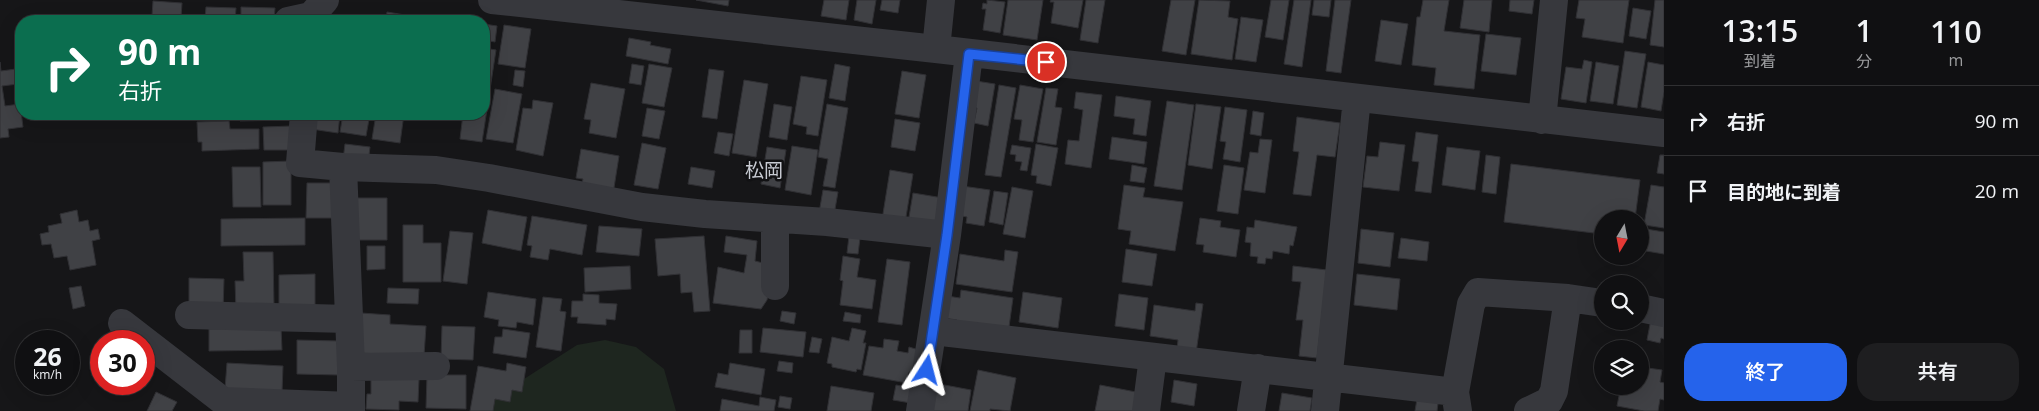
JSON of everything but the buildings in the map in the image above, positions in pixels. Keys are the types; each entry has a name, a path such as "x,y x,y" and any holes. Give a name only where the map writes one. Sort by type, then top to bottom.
{"street":[{"path":"492,0 569,4 969,54 1664,133"},
{"path":"936,49 941,0"},
{"path":"1542,120 1554,0"},
{"path":"920,411 947,235 969,54"},
{"path":"1325,411 1357,98"},
{"path":"304,120 300,163 343,167 436,170 642,207 947,235"},
{"path":"122,323 223,401 351,408 343,167"},
{"path":"775,219 775,286"},
{"path":"933,331 1330,376 1456,401 1471,304 1478,292 1568,298 1594,302"},
{"path":"1528,411 1549,401 1554,391 1568,298"},
{"path":"1649,310 1664,313"},
{"path":"189,315 349,319"},
{"path":"1146,411 1153,357"},
{"path":"351,366 436,366"},
{"path":"1251,411 1258,368"}],"shaded area":[{"path":"605,340 636,347 664,369 676,411 474,411 577,345"}],"district":[{"name":"松岡","path":"764,170"}],"route":[{"path":"927,370 947,235 969,54 1046,62"}]}
